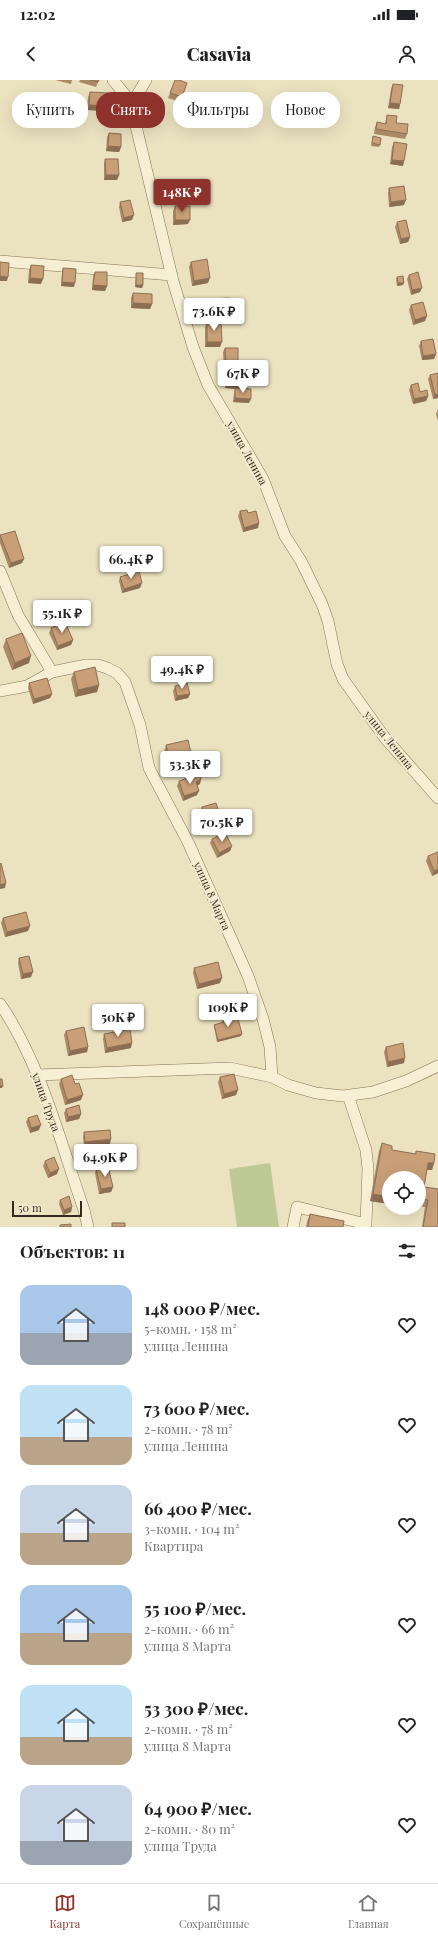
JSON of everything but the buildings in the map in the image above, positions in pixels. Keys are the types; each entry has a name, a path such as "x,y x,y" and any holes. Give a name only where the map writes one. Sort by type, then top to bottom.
{"street":[{"path":"113,80 123,92"},
{"path":"139,92 146,80"},
{"name":"улица Ленина","path":"137,128 172,275 193,347 208,385 263,479 285,536 301,561 322,604 328,621 337,664 343,679 385,738 438,798"},
{"path":"0,261 172,275"},
{"path":"0,571 18,615 52,672"},
{"name":"улица 8 Марта","path":"0,691 27,686 52,672 86,665 98,665 117,674 125,682 140,725 148,768 188,842 248,976 263,1019 270,1047 272,1077"},
{"name":"улица Труда","path":"0,1004 23,1043 37,1075 84,1210 88,1227"},
{"path":"37,1075 230,1068 272,1077 288,1085 316,1093 348,1095 373,1092 406,1081 438,1066"},
{"path":"293,1227 297,1207 366,1224 368,1169 366,1150 348,1095"}],"green space":[{"path":"270,1163 279,1227 237,1227 229,1169"}]}
